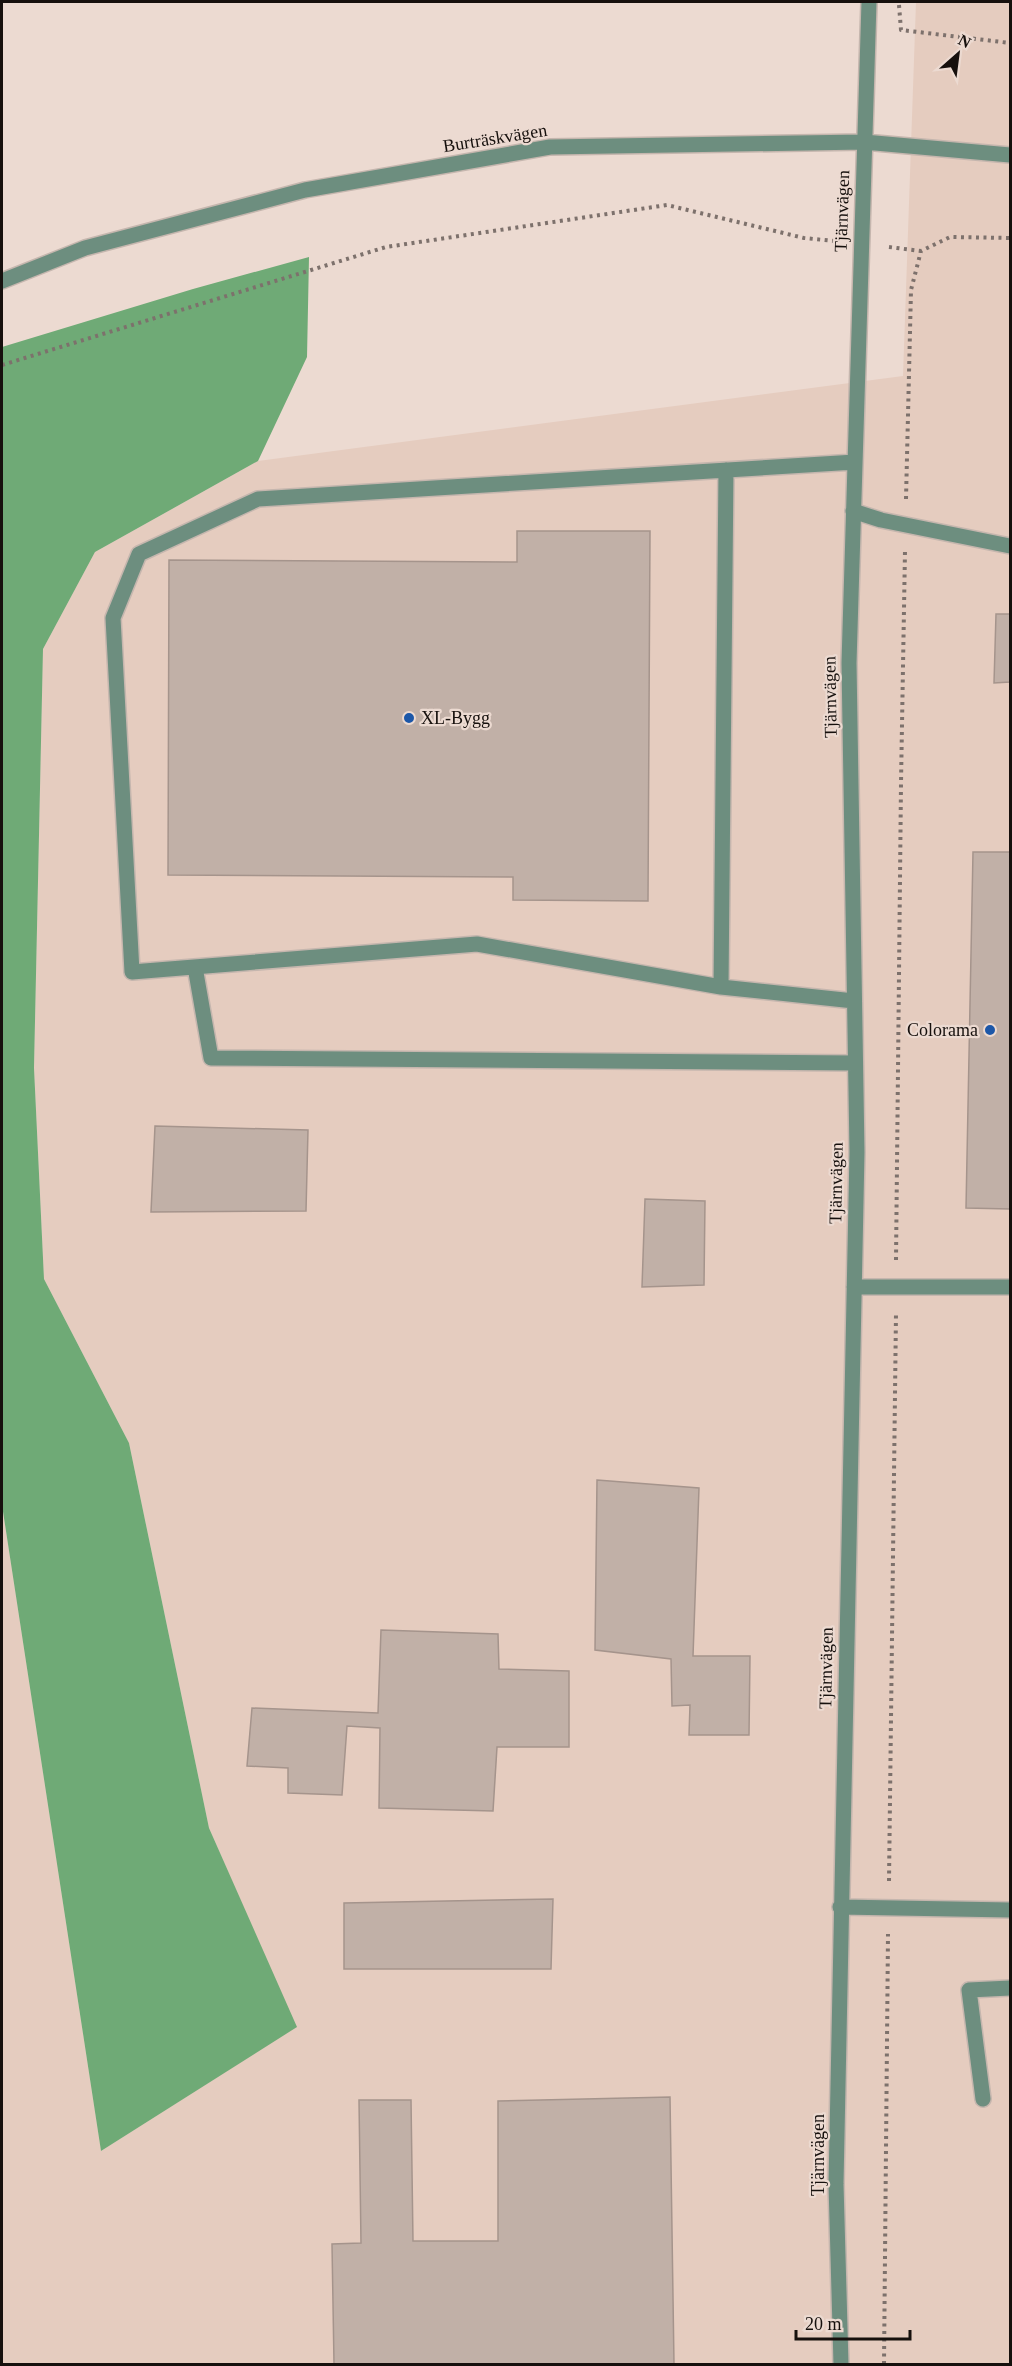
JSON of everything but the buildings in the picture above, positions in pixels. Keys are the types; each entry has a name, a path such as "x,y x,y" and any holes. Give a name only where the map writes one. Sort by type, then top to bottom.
{"street":[{"name":"Tjärnvägen","path":"841,2364 837,2184 840,1907 857,1152 849,663 869,2"},
{"name":"Burträskvägen","path":"2,281 85,248 305,190 550,147 864,142 1011,155"},
{"path":"854,1001 721,987 477,944 132,972 113,618 139,554 258,499 855,462"},
{"path":"721,987 726,470"},
{"path":"853,511 881,520 1011,546"},
{"path":"195,967 210,1058 855,1063"},
{"path":"854,1287 1011,1287"},
{"path":"840,1907 1011,1910"},
{"path":"983,2099 969,1990 1011,1988"}],"path":[{"path":"899,2 901,30 1011,43"},
{"path":"2,365 386,247 667,205 804,238 921,251"}],"shaded area":[{"path":"916,2 1010,2 1010,2364 2,2364 2,1505 101,2151 296,2027 209,1828 129,1443 44,1279 34,1068 43,649 95,552 258,461 903,376"}],"green space":[{"path":"309,257 307,357 258,461 95,552 43,649 34,1068 44,1279 129,1443 209,1828 297,2027 101,2151 2,1505 2,347 193,289"}],"place":[{"name":"XL-Bygg","path":"409,718"},
{"name":"Colorama","path":"990,1030"}]}
